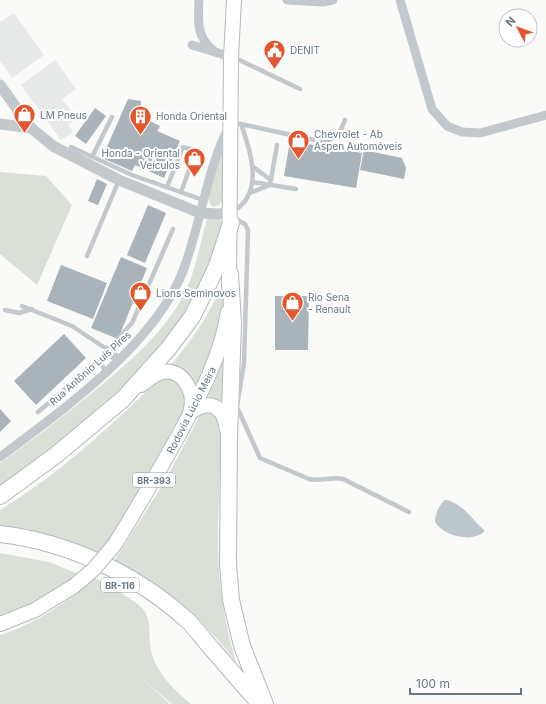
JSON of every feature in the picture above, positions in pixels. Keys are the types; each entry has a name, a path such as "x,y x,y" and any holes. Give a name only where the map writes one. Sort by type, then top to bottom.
{"highway":[{"path":"0,496 56,455 123,399 168,349 192,317 217,266 231,218"},
{"path":"230,274 234,323 234,407 229,438 227,529 231,600 242,646 265,704"},
{"name":"BR-116","path":"0,534 26,539 70,552 113,569 146,587 189,622 260,704"},
{"name":"BR-116","path":"0,545 22,548 64,561 104,576 140,595 162,611 182,630 247,704"}],"main road":[{"name":"Rodovia Lúcio Meira","path":"0,624 35,610 74,586 94,569 115,544 146,494 190,414 206,384 219,351 225,328 230,274 231,218 236,123 231,56 234,0"},
{"path":"123,399 158,373 169,372 180,376 190,388 192,399 190,414"},
{"path":"190,414 204,405 216,407 225,418 229,438"}],"street":[{"path":"199,0 198,31 205,43 214,51"},
{"path":"287,0 323,2 333,0"},
{"path":"400,0 432,109 447,126 462,132 480,133 546,115"},
{"path":"192,45 231,56"},
{"path":"0,85 31,128 53,146 119,180 200,212 218,214 231,218"},
{"name":"Rua Antônio Luís Pires","path":"0,457 49,420 106,371 153,323 170,298 188,254 217,149 236,123"},
{"path":"0,124 31,128"},
{"path":"108,350 118,360"}],"lane":[{"path":"231,56 300,89"},
{"path":"92,157 112,117"},
{"path":"236,123 323,141 339,134 344,120"},
{"path":"236,123 252,166 252,182 250,193 231,218 245,224 248,230 244,363 234,407 260,458 316,481 337,477 343,479 408,512"},
{"path":"271,183 277,145"},
{"path":"71,147 132,175 203,200"},
{"path":"167,187 183,147 196,152 181,192"},
{"path":"252,166 271,183"},
{"path":"87,256 119,180"},
{"path":"252,182 271,183 296,189"},
{"path":"250,193 271,183"},
{"path":"22,306 72,326 108,350 132,323 173,229"},
{"path":"5,310 19,313 32,309"},
{"path":"38,412 98,361 106,371"}],"shaded area":[{"path":"14,13 44,55 12,78 0,61 0,22"},
{"path":"55,60 76,89 62,99 77,119 68,125 73,132 61,140 21,85"},
{"path":"226,146 224,198 219,205 213,207 210,203 210,187 216,168"},
{"path":"0,172 46,176 72,205 37,285 0,254"},
{"path":"207,219 219,219 223,224 201,295 131,384 0,491 0,463 113,376 138,353 171,316 180,302 189,282"},
{"path":"225,279 223,305 215,346 195,393 167,369 200,327"},
{"path":"226,352 228,419 206,402"},
{"path":"166,377 181,384 188,406 109,541 98,552 41,533 0,526 0,510 42,482 83,450 158,380"},
{"path":"207,409 222,418 218,521 220,582 224,612 236,662 210,631 166,591 114,561 164,483 200,415"},
{"path":"445,500 451,501 461,507 484,530 484,532 472,537 465,537 451,534 439,527 435,522 436,516 439,507"},
{"path":"0,553 49,562 81,575 37,602 0,617"},
{"path":"95,578 136,602 145,612 149,624 150,645 155,663 177,692 191,704 172,704 142,679 170,704 0,704 0,635 26,625 50,611"}],"building":[{"name":"Honda Oriental","path":"128,99 141,101 141,110 138,115 160,126 157,131 180,141 164,178 135,165 132,171 102,158"},
{"path":"95,108 106,116 86,144 75,136"},
{"path":"290,141 362,153 356,188 284,176"},
{"path":"364,150 402,158 406,168 404,179 360,170"},
{"path":"97,179 107,184 98,205 88,201"},
{"path":"148,205 166,213 145,263 127,255"},
{"path":"121,257 147,268 118,339 91,328"},
{"path":"61,265 107,283 93,319 47,301"},
{"name":"Rio Sena - Renault","path":"275,296 309,296 308,350 275,350"},
{"path":"64,334 86,358 36,405 14,381"},
{"path":"0,409 11,421 0,432"}],"place":[{"name":"DENIT","path":"274,70"},
{"name":"LM Pneus","path":"25,134"},
{"name":"Honda Oriental","path":"140,136"},
{"name":"Chevrolet - Ab Aspen Automóveis","path":"299,160"},
{"name":"Honda - Oriental Veículos","path":"195,178"},
{"name":"Lions Seminovos","path":"141,312"},
{"name":"Rio Sena - Renault","path":"292,322"}]}
